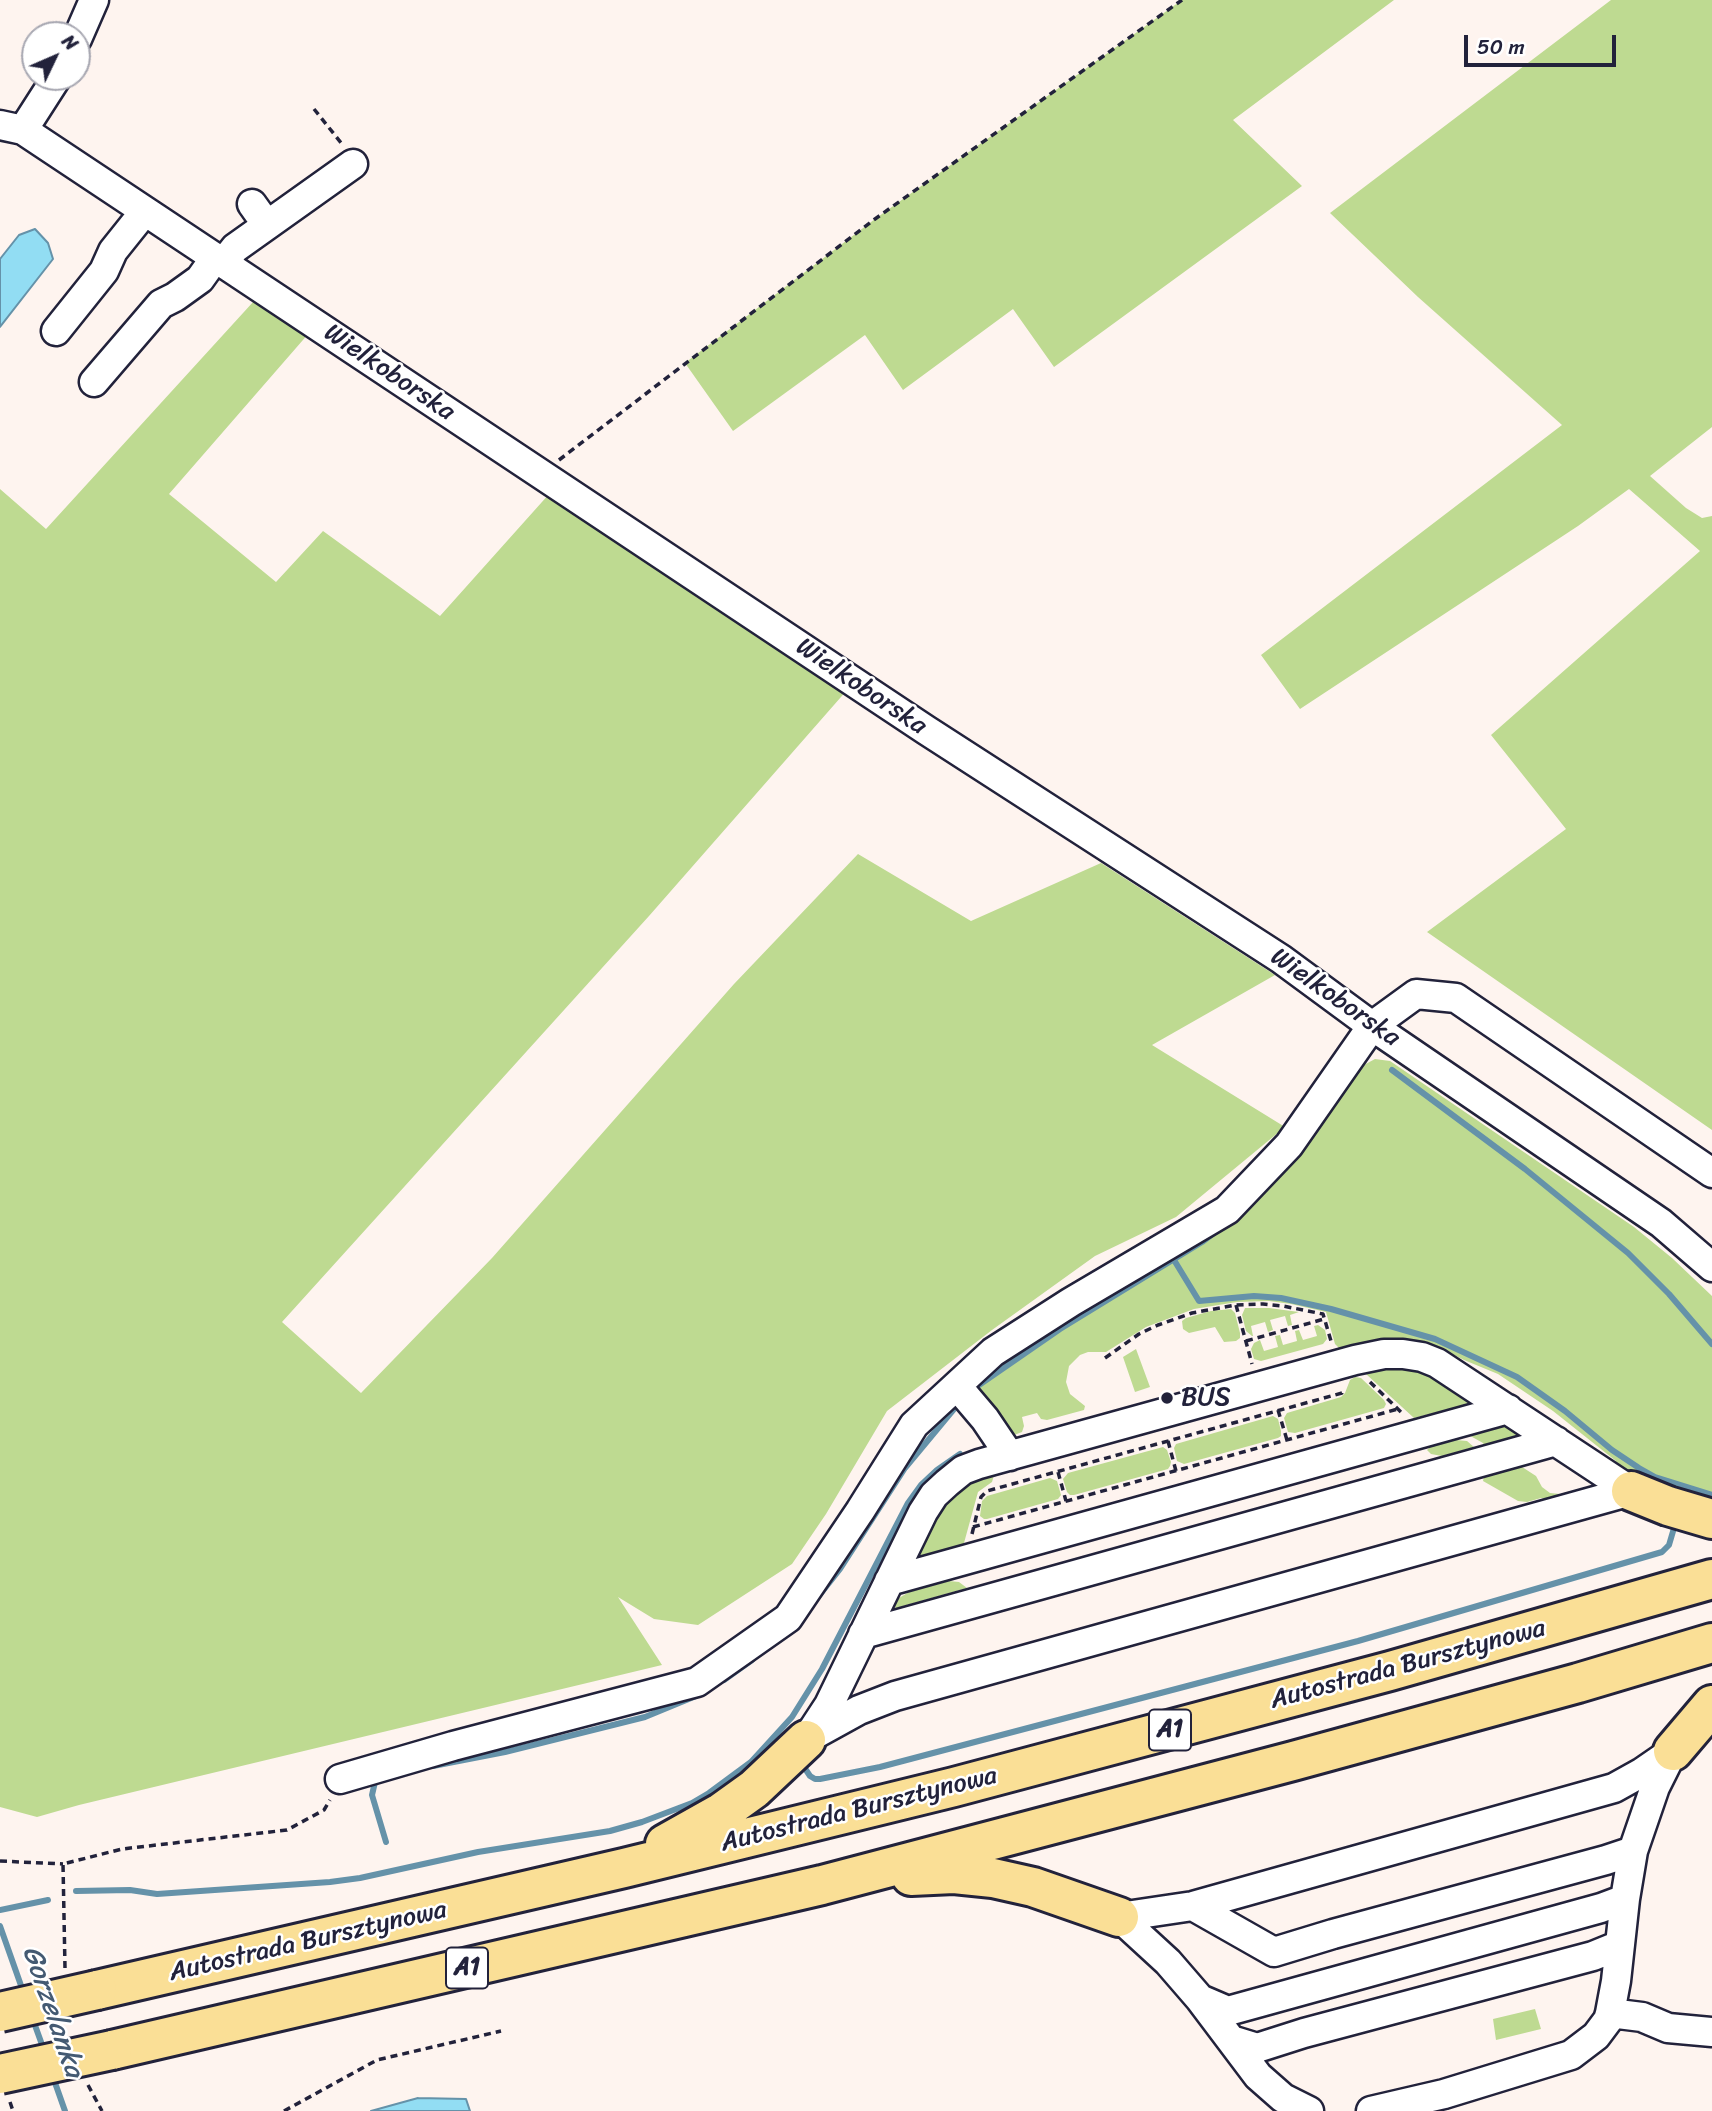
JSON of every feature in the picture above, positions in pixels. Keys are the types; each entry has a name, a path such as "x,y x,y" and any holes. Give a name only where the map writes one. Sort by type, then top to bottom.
{"highway":[{"path":"1631,1491 1712,1519"},
{"name":"Autostrada Bursztynowa","path":"0,2012 82,1982 624,1868 1091,1751 1404,1667 1712,1579"},
{"name":"A1","path":"0,2074 99,2063 822,1885 1306,1758 1712,1643"},
{"path":"1673,1751 1712,1705"},
{"path":"624,1868 733,1805 806,1740"},
{"path":"822,1885 954,1874 993,1878 1033,1887 1119,1917"}],"street":[{"path":"85,21 94,0"},
{"path":"11,127 44,91"},
{"name":"Wielkoborska","path":"11,127 145,211 926,730 1281,959 1372,1026 1613,1188 1661,1223 1712,1267"},
{"path":"94,382 161,304 200,279 235,248 259,215 353,164"},
{"path":"56,331 104,271 113,251 145,211"},
{"path":"340,1779 453,1746 697,1682 788,1618 914,1425 993,1352 1072,1301 1227,1210 1289,1145 1372,1026 1416,994 1456,998 1712,1173"},
{"path":"806,1740 828,1705 923,1512 934,1495 947,1483 979,1464 1355,1360 1384,1354 1403,1354 1437,1363 1631,1491"},
{"path":"957,1386 985,1419 1010,1456"},
{"path":"889,1581 1508,1409"},
{"path":"863,1634 1556,1441"},
{"path":"806,1740 859,1710 895,1696 1631,1491"},
{"path":"1371,2111 1444,2094 1571,2055 1596,2036 1610,2013 1633,1851 1655,1787 1673,1751"},
{"path":"1119,1917 1193,1906 1614,1788 1673,1751"},
{"path":"1193,1906 1273,1952 1633,1851"},
{"path":"1200,1998 1228,2011 1601,1908 1625,1899"},
{"path":"1119,1917 1168,1962 1200,1998 1258,2076 1283,2098 1309,2111"},
{"path":"1231,2039 1257,2048 1592,1956 1620,1945"},
{"path":"1610,2013 1642,2017 1668,2028 1712,2032"}],"path":[{"path":"541,474 875,219 1182,0"},
{"path":"314,109 349,153 353,164"},
{"path":"1105,1358 1139,1334 1167,1321 1212,1308 1263,1304 1323,1314 1334,1350"},
{"path":"1236,1305 1254,1369"},
{"path":"1246,1341 1324,1319"},
{"path":"1369,1381 1405,1416"},
{"path":"971,1537 983,1493 1342,1392 1344,1384"},
{"path":"973,1527 1398,1409"},
{"path":"1278,1410 1287,1440"},
{"path":"1168,1441 1176,1471"},
{"path":"1058,1472 1066,1502"},
{"path":"0,1861 63,1864 122,1849 286,1830 324,1810 340,1779"},
{"path":"63,1864 82,1982"},
{"path":"284,2111 377,2060 500,2031"},
{"path":"99,2063 90,2090 102,2111"}],"green space":[{"path":"1182,0 1394,0 1233,120 1302,186 1054,367 1013,309 903,390 865,335 733,431 685,363 875,219"},
{"path":"1611,0 1712,0 1712,427 1650,476 1686,508 1702,518 1712,516 1712,1130 1427,932 1566,829 1491,735 1700,551 1629,489 1578,526 1300,709 1261,655 1562,425 1418,297 1330,213"},
{"path":"264,290 316,325 169,494 276,582 323,531 440,616 550,493 848,689 649,916 282,1322 361,1393 492,1258 734,984 858,854 971,921 1101,863 1275,975 1152,1045 1285,1127 1176,1217 1095,1256 992,1330 887,1411 826,1514 792,1564 698,1625 654,1619 618,1597 662,1665 37,1817 0,1807 0,489 46,529"},
{"path":"1375,1059 1390,1061 1634,1227 1712,1296 1712,1509 1613,1466 1616,1461 1553,1411 1498,1374 1437,1346 1412,1340 1386,1338 1339,1348 1335,1344 1326,1312 1291,1304 1269,1301 1237,1302 1194,1309 1146,1327 1106,1352 1080,1355 1069,1366 1066,1382 1070,1394 1085,1406 1084,1410 1047,1420 1041,1419 1037,1413 1022,1417 1022,1432 1009,1437 977,1397 975,1378 1170,1254 1318,1113 1362,1066"},
{"path":"1245,1308 1299,1312 1290,1315 1292,1325 1288,1326 1285,1316 1270,1320 1273,1330 1268,1332 1265,1322 1251,1326 1252,1336 1246,1331 1242,1315"},
{"path":"1231,1309 1235,1313 1240,1333 1240,1338 1236,1341 1224,1342 1215,1327 1189,1333 1183,1329 1182,1321 1186,1318"},
{"path":"1318,1325 1325,1330 1327,1339 1323,1344 1261,1361 1254,1359 1251,1349 1254,1343 1260,1340 1264,1351 1278,1347 1275,1336 1280,1335 1283,1345 1297,1341 1295,1331 1299,1330 1303,1340 1317,1336 1314,1326"},
{"path":"1136,1349 1150,1387 1135,1392 1123,1357"},
{"path":"1413,1364 1479,1403 1414,1418 1366,1374 1363,1366"},
{"path":"1361,1378 1384,1400 1384,1408 1295,1433 1288,1432 1284,1418 1287,1413 1341,1397 1350,1380"},
{"path":"1273,1416 1278,1419 1281,1431 1278,1438 1184,1464 1177,1461 1174,1448 1176,1444"},
{"path":"1501,1422 1526,1435 1487,1450 1483,1443 1465,1433"},
{"path":"1456,1440 1467,1441 1474,1447 1442,1456 1431,1454 1427,1450 1430,1447"},
{"path":"1163,1447 1167,1450 1171,1462 1168,1469 1074,1495 1067,1492 1063,1479 1068,1473"},
{"path":"1519,1465 1536,1476 1542,1487 1550,1493 1560,1494 1598,1484 1597,1488 1545,1504 1541,1498 1527,1502 1518,1501 1483,1481 1484,1477 1493,1472"},
{"path":"996,1468 992,1482 978,1492 964,1543 911,1559 954,1488"},
{"path":"1050,1478 1057,1481 1061,1495 1058,1499 987,1519 980,1516 982,1501 987,1496"},
{"path":"949,1581 959,1582 967,1588 894,1607 899,1598 909,1592"},
{"path":"1535,2009 1541,2029 1496,2040 1493,2019"}],"water":[{"path":"35,229 48,243 53,259 0,327 0,259 19,235"},
{"path":"418,2098 466,2099 470,2111 371,2111"}],"waterway":[{"path":"1392,1070 1525,1169 1628,1253 1669,1294 1712,1344"},
{"path":"979,1385 1060,1329 1215,1232"},
{"path":"1174,1260 1199,1301 1254,1296 1281,1298 1331,1309 1435,1339 1517,1377 1639,1468 1655,1477 1712,1495"},
{"path":"818,1597 840,1569 905,1468 954,1409"},
{"path":"76,1891 130,1890 157,1894 360,1878 478,1852 610,1831 692,1803 751,1762 792,1717 822,1669 908,1503 921,1485 960,1454"},
{"path":"804,1767 815,1779 880,1767 1358,1641 1662,1552 1669,1545 1674,1528"},
{"path":"724,1680 752,1660"},
{"path":"433,1766 505,1752 645,1717 696,1696"},
{"path":"380,1779 375,1782 372,1795 386,1842"},
{"path":"0,1910 48,1900"},
{"name":"Gorzelanka","path":"0,1926 24,1994"},
{"name":"Gorzelanka","path":"32,2017 45,2053"},
{"name":"Gorzelanka","path":"53,2077 65,2111"}],"place":[{"name":"BUS","path":"1167,1398"}]}
